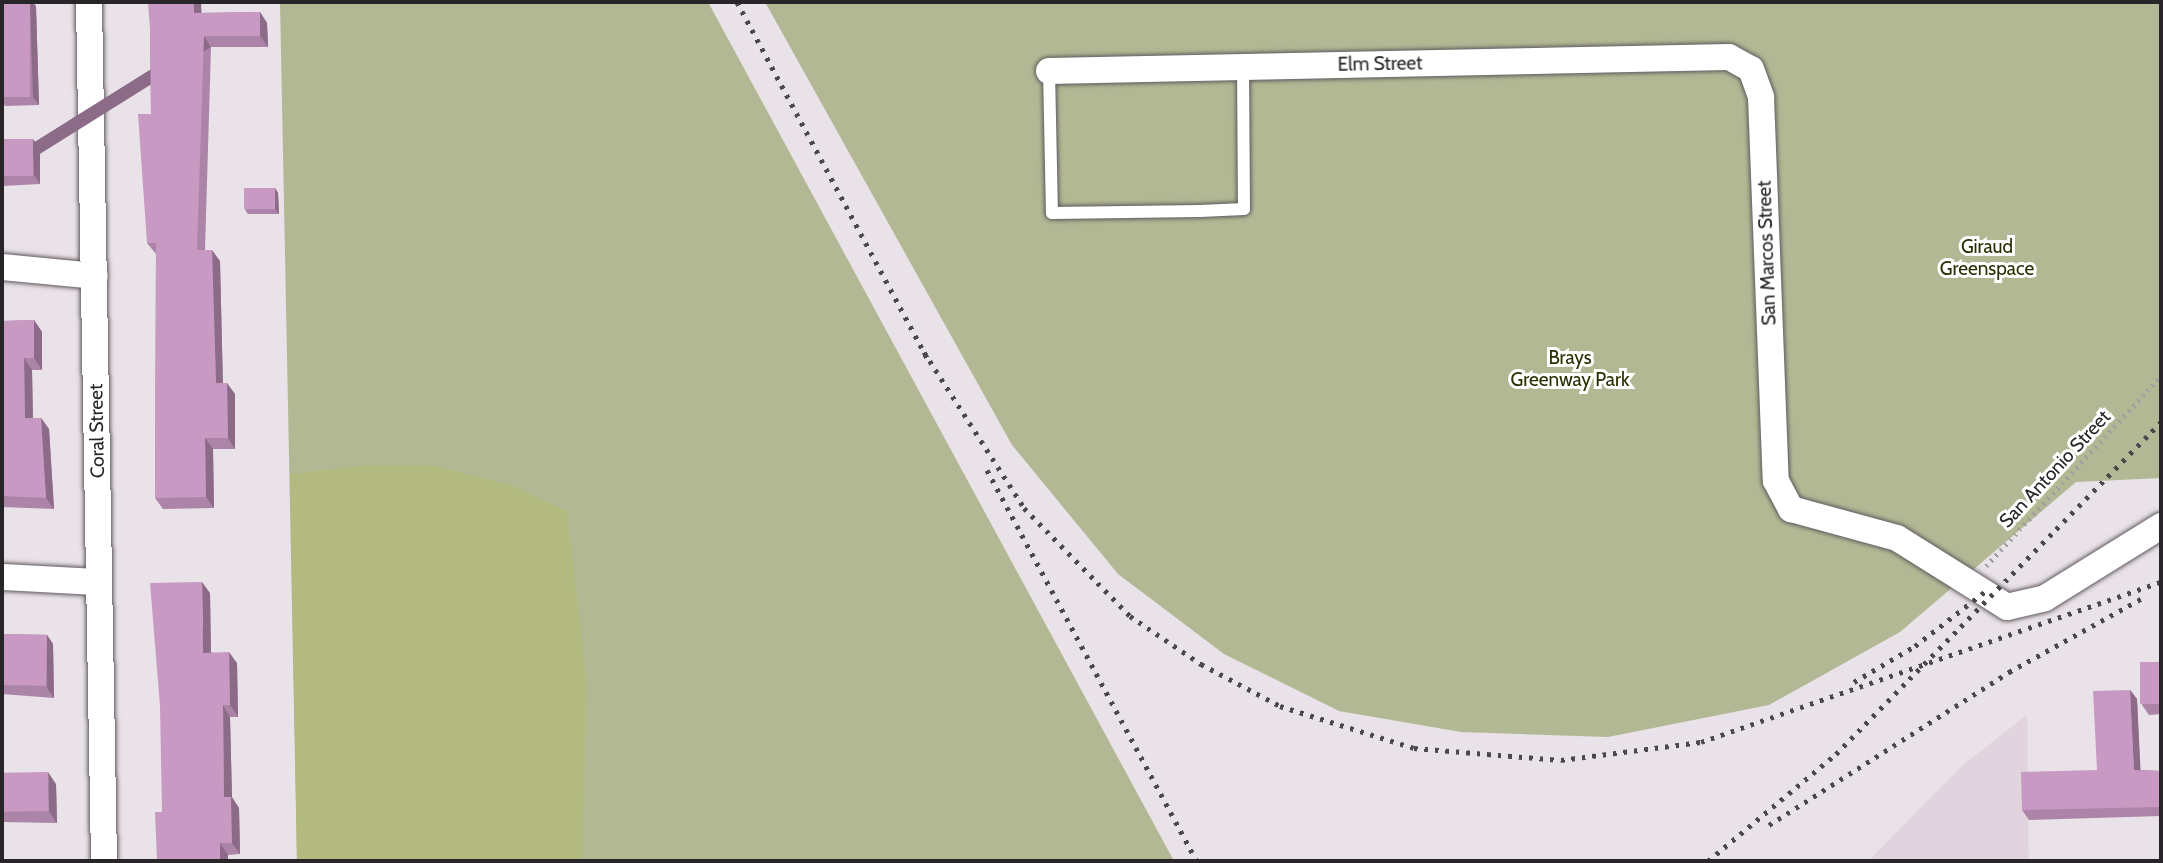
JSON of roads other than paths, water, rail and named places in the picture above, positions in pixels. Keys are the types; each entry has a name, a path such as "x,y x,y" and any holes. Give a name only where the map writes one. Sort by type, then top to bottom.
{"street":[{"name":"Coral Street","path":"89,2 104,861"},
{"name":"Elm Street","path":"1049,71 1711,55"},
{"name":"San Marcos Street","path":"1711,55 1745,64 1759,86 1776,481 1784,502 1799,514 1897,538 2007,607 2045,598 2161,526"},
{"path":"2,267 95,276"},
{"path":"2,577 98,582"}],"lane":[{"path":"1049,71 1052,213 1200,211 1244,209 1243,67"}],"railway":[{"path":"737,2 928,359"},
{"path":"924,352 1024,508 1130,616 1201,664 1280,706 1414,748 1561,760 1701,742 2161,582"},
{"path":"1708,861 1836,754 2161,422"},
{"path":"987,470 1197,861"},
{"path":"1854,682 1915,646 1986,591"},
{"path":"1769,825 2009,672 2146,596"}],"park label":[{"name":"Giraud Greenspace","path":"1987,258"},
{"name":"Brays Greenway Park","path":"1570,369"}]}
